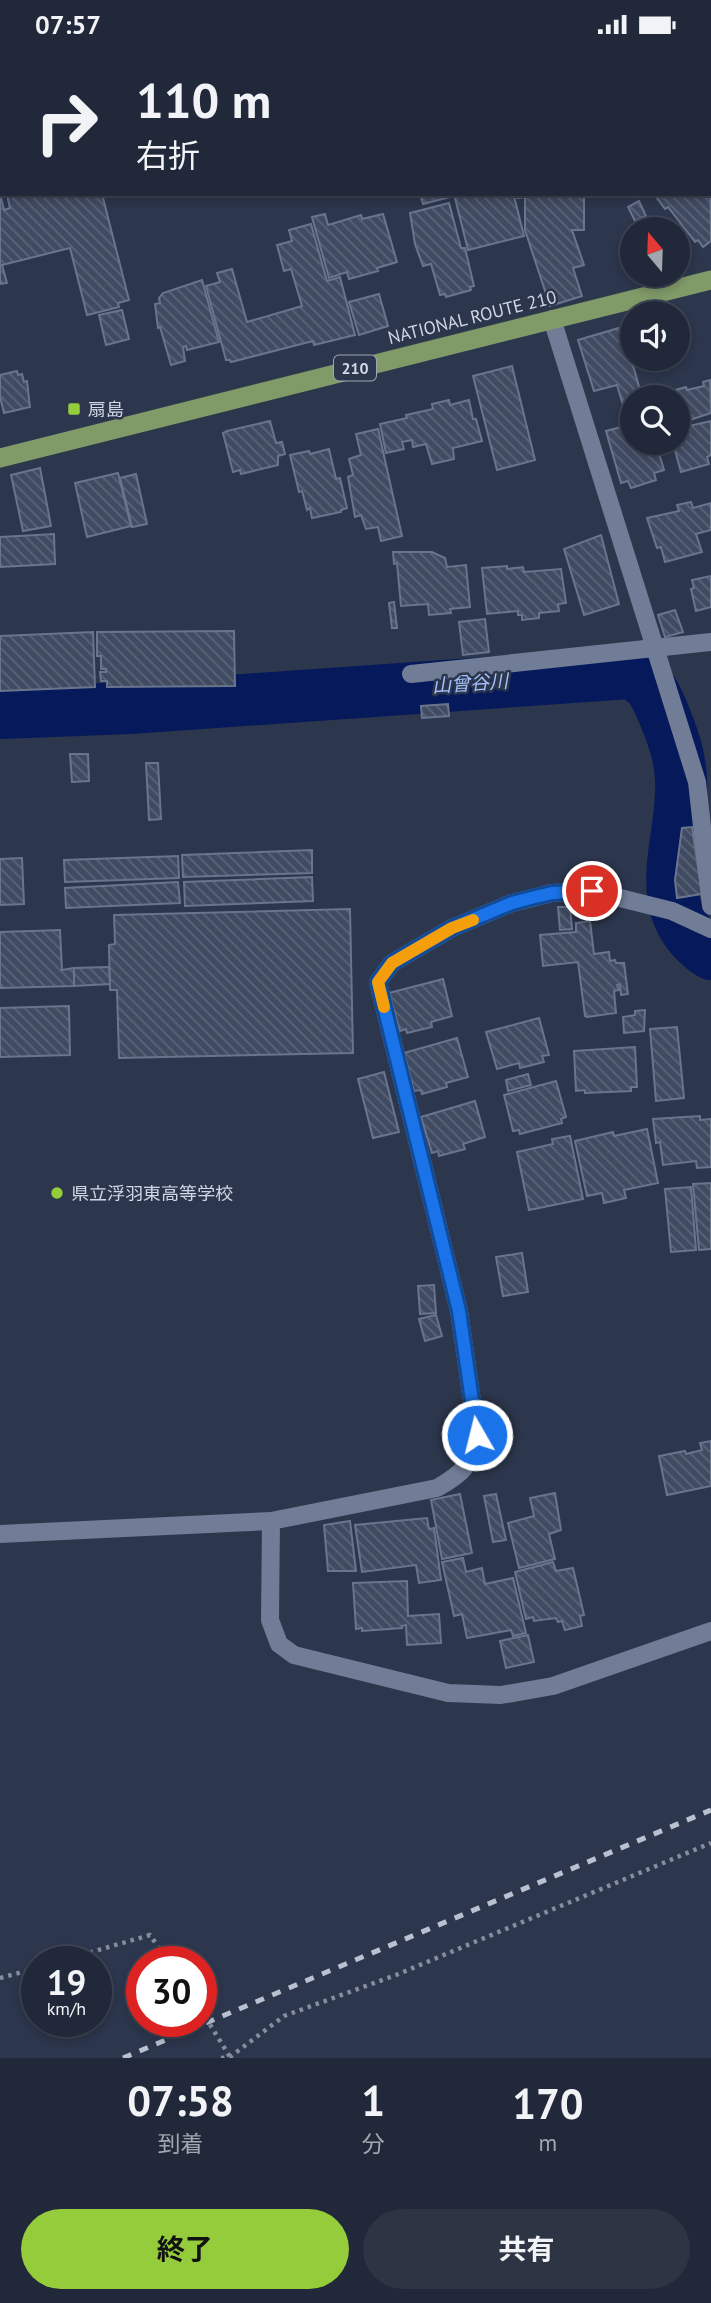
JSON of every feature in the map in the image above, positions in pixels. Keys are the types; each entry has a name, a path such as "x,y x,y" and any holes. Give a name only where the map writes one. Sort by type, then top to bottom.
{"highway":[{"name":"NATIONAL ROUTE 210","path":"0,458 711,280"}],"street":[{"path":"552,319 697,782 711,906"},
{"path":"411,674 711,642"},
{"path":"0,1534 271,1521 437,1488 458,1476 473,1455 477,1435 459,1311 378,982 392,963 452,928 512,903 552,893 592,891 680,914 711,929"},
{"path":"271,1521 270,1620 279,1644 294,1655 448,1693 501,1695 553,1686 711,1631"}],"path":[{"path":"221,2058 230,2057 284,2016 396,1975 711,1843"},
{"path":"112,1946 150,1935 158,1946"},
{"path":"0,1978 21,1972"},
{"path":"217,2036 230,2057"}],"building":[{"path":"0,196 4,210 10,208 7,196 103,196 129,300 118,303 119,307 87,315 70,248 2,265 7,283 0,284"},
{"path":"421,196 450,197 423,204"},
{"path":"514,196 524,236 468,250 455,198"},
{"path":"518,196 584,196 584,230 572,230 584,265 573,268 582,296 550,306 525,230 525,197"},
{"path":"655,196 710,196 711,241 703,247 698,240 695,242 690,236 690,217 676,217 668,207 665,209"},
{"path":"639,201 646,216 633,217 628,207"},
{"path":"449,203 461,248 465,248 474,286 470,287 471,290 446,297 445,294 440,295 431,264 423,266 415,244 410,213"},
{"path":"325,214 328,225 361,215 362,219 383,214 397,262 377,268 378,271 349,279 347,272 329,278 312,217"},
{"path":"311,224 327,281 340,277 355,335 314,345 313,341 231,362 226,360 206,286 220,282 217,273 232,269 247,322 302,306 291,269 284,271 277,245 292,241 289,230"},
{"path":"202,280 219,342 187,350 186,346 183,347 185,361 171,365 160,327 158,328 155,304 160,303 159,298 163,293"},
{"path":"379,294 388,326 359,335 349,302"},
{"path":"122,310 129,339 106,345 99,315"},
{"path":"620,328 620,371 635,371 639,385 620,385 620,395 617,385 594,391 578,340"},
{"path":"512,366 535,460 497,470 473,376"},
{"path":"17,371 18,375 22,374 24,382 27,381 30,407 4,413 0,397 0,375"},
{"path":"710,380 711,413 690,420 690,389 704,386 703,382"},
{"path":"449,400 450,405 469,400 482,441 453,448 454,459 432,464 426,444 413,447 412,440 402,442 404,449 386,453 380,424 433,409 432,404"},
{"path":"270,421 276,443 282,442 285,454 278,456 278,465 241,474 240,470 233,472 223,433"},
{"path":"711,421 711,455 707,457 709,464 681,472 676,455 690,455 690,426"},
{"path":"620,427 620,455 660,455 664,470 654,473 656,480 631,488 628,481 621,483 606,431"},
{"path":"378,429 402,536 381,541 378,527 366,529 361,515 355,517 348,477 353,475 349,459 361,455 356,434"},
{"path":"329,449 347,508 341,512 312,518 302,491 299,492 290,455"},
{"path":"40,468 51,526 23,531 11,475"},
{"path":"118,473 131,526 87,537 75,483"},
{"path":"136,474 147,524 132,527 120,478"},
{"path":"691,502 693,508 711,503 711,530 696,534 702,552 665,562 661,547 657,548 647,518 679,511 677,505"},
{"path":"54,534 55,564 0,567 0,537"},
{"path":"601,535 619,604 584,615 564,549"},
{"path":"393,552 432,552 445,558 447,567 466,565 470,607 450,609 451,613 429,615 428,604 401,606 397,563 394,564"},
{"path":"507,566 507,569 523,567 524,572 561,569 566,603 558,604 559,611 539,613 539,618 522,620 518,611 487,614 482,568"},
{"path":"711,576 711,607 696,611 691,589 694,588 692,580"},
{"path":"394,602 397,628 392,628 389,603"},
{"path":"675,610 683,632 665,637 658,615"},
{"path":"485,619 489,652 463,655 459,622"},
{"path":"234,631 235,686 107,687 107,681 101,681 100,672 106,672 106,669 101,669 101,656 97,656 97,632"},
{"path":"93,632 95,687 0,691 0,636"},
{"path":"448,704 449,716 422,718 421,706"},
{"path":"70,754 88,754 89,781 72,782"},
{"path":"146,763 158,763 161,819 149,820"},
{"path":"692,827 702,894 677,898 675,880 682,828"},
{"path":"312,850 312,873 183,877 182,855"},
{"path":"178,856 179,878 65,882 64,860"},
{"path":"22,858 24,904 0,905 0,859"},
{"path":"312,877 313,901 185,906 184,882"},
{"path":"178,882 180,903 66,908 65,888"},
{"path":"558,907 570,907 572,929 560,930"},
{"path":"350,909 353,1053 119,1058 117,990 110,990 109,945 115,944 114,915"},
{"path":"590,921 594,954 609,952 610,961 624,963 628,994 621,995 620,984 617,985 619,990 614,991 616,1013 587,1017 578,962 543,966 540,935 576,932 576,923"},
{"path":"60,930 62,970 74,968 74,986 0,988 0,932"},
{"path":"109,967 110,984 74,986 74,968"},
{"path":"443,979 452,1016 431,1022 432,1027 407,1033 406,1029 400,1031 389,993"},
{"path":"69,1006 70,1055 0,1057 0,1008"},
{"path":"645,1010 644,1031 624,1033 623,1017"},
{"path":"539,1018 549,1055 542,1056 544,1062 520,1068 519,1063 497,1069 486,1032"},
{"path":"677,1027 684,1098 656,1101 650,1029"},
{"path":"457,1038 468,1077 446,1083 447,1087 422,1094 421,1090 414,1091 404,1053"},
{"path":"635,1047 637,1087 631,1087 631,1091 576,1091 574,1051"},
{"path":"384,1072 399,1132 373,1138 358,1079"},
{"path":"528,1074 531,1085 508,1091 506,1080"},
{"path":"556,1081 566,1117 561,1119 562,1123 520,1134 519,1130 513,1131 504,1095"},
{"path":"475,1101 485,1137 463,1144 465,1149 439,1156 438,1151 432,1153 421,1117"},
{"path":"700,1116 700,1120 711,1119 711,1167 697,1168 696,1161 663,1165 660,1142 656,1143 653,1119"},
{"path":"647,1129 658,1183 624,1190 626,1198 604,1203 602,1193 587,1196 575,1141 613,1132 614,1136"},
{"path":"570,1136 583,1199 529,1210 517,1152 553,1144 552,1139"},
{"path":"711,1183 711,1249 699,1250 693,1184"},
{"path":"691,1187 696,1250 671,1252 665,1189"},
{"path":"522,1253 528,1292 503,1296 496,1257"},
{"path":"434,1285 436,1313 420,1314 418,1286"},
{"path":"436,1315 442,1336 425,1341 419,1319"},
{"path":"711,1441 711,1486 667,1495 659,1456 702,1450 700,1443"},
{"path":"555,1493 561,1530 549,1534 555,1559 519,1568 508,1523 534,1516 530,1498"},
{"path":"460,1494 472,1553 442,1559 431,1500"},
{"path":"496,1494 506,1540 493,1542 484,1496"},
{"path":"427,1518 429,1529 434,1528 441,1580 419,1583 416,1565 362,1572 355,1525"},
{"path":"350,1521 356,1571 328,1571 324,1525"},
{"path":"463,1558 466,1572 482,1568 485,1584 513,1578 526,1633 513,1636 511,1630 467,1638 462,1614 454,1616 442,1562"},
{"path":"553,1562 556,1571 573,1568 584,1615 580,1616 582,1626 565,1630 562,1621 558,1622 556,1618 534,1621 533,1617 526,1619 515,1572"},
{"path":"407,1581 408,1616 439,1614 441,1643 407,1645 406,1625 402,1628 362,1631 362,1628 356,1629 353,1583"},
{"path":"528,1635 534,1662 506,1668 500,1641"}],"waterway":[{"name":"山曾谷川","path":"0,713 130,708 630,673 647,684 654,694 675,745 681,779 681,802 672,873 673,895 679,916 691,936 711,954"}],"railway":[{"path":"123,2058 711,1810"}],"slow traffic":[{"path":"384,1007 378,982 392,963 452,928 473,920"}],"place":[{"name":"扇島","path":"74,409"},
{"name":"県立浮羽東高等学校","path":"57,1193"}],"route":[{"path":"477,1435 459,1311 378,982 392,963 452,928 512,903 552,893 592,891"}]}
